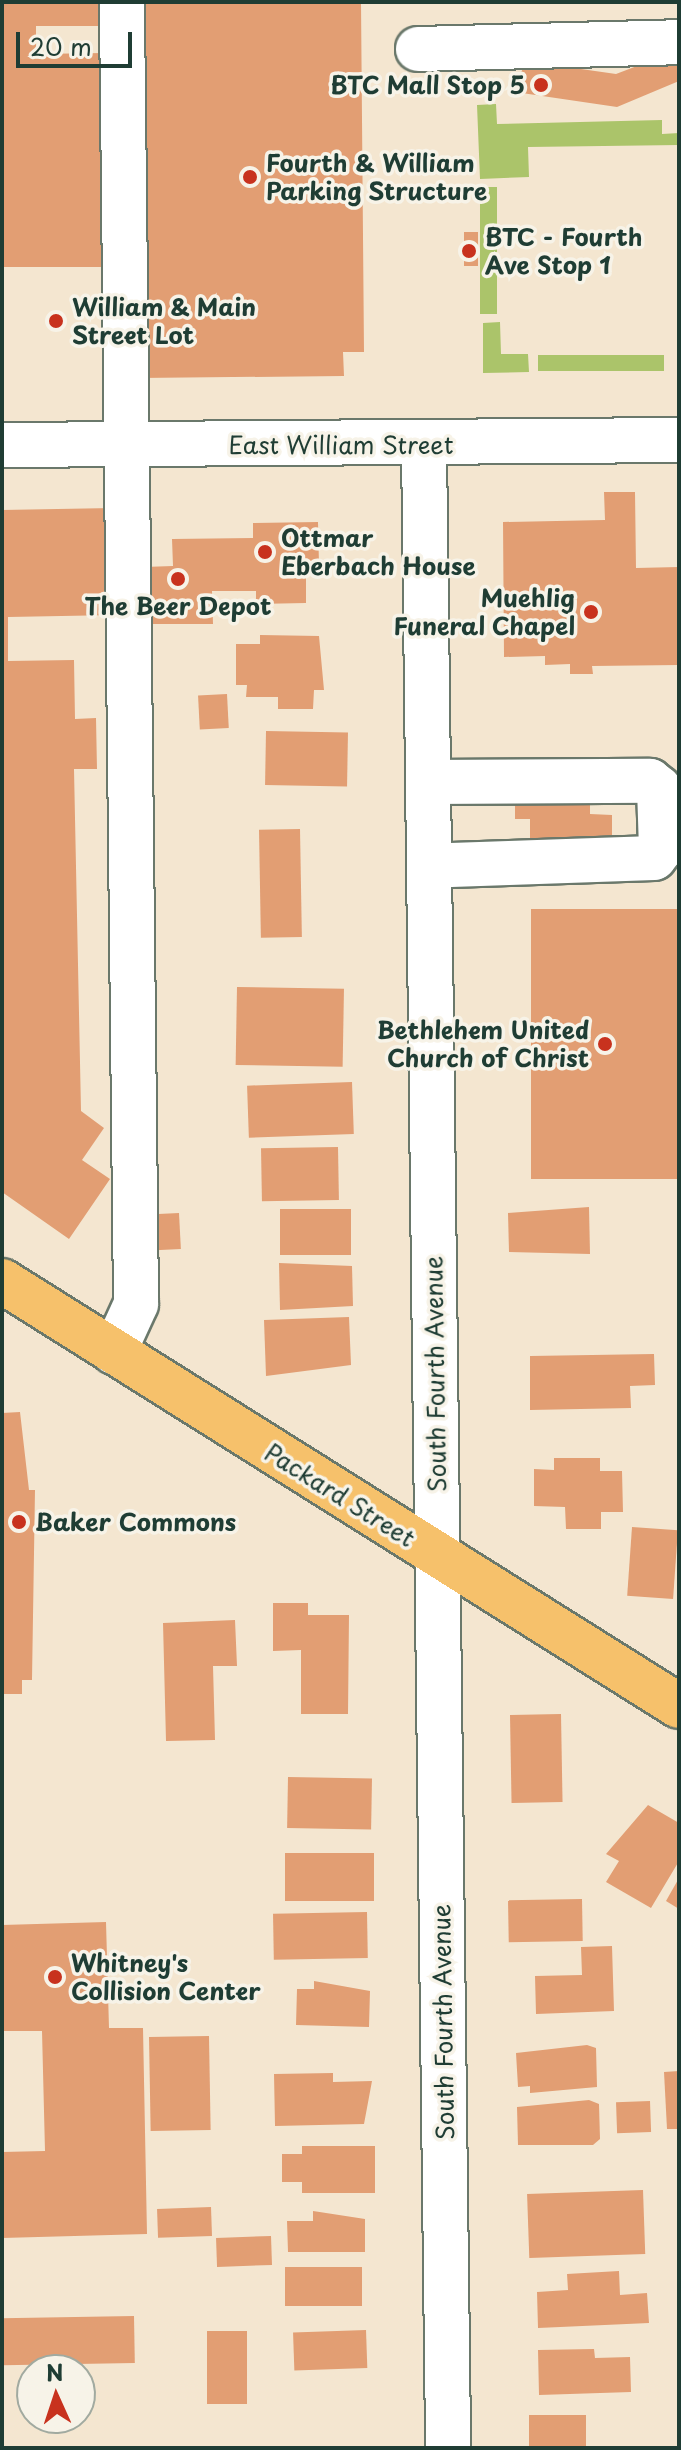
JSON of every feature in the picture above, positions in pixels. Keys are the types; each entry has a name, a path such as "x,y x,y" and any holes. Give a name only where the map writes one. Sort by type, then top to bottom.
{"main road":[{"name":"Packard Street","path":"2,1281 679,1706"}],"street":[{"path":"114,1352 136,1304 122,2"},
{"path":"418,49 679,42"},
{"name":"East William Street","path":"2,445 424,445 679,440"},
{"name":"South Fourth Avenue","path":"424,445 448,2448"},
{"path":"428,782 650,781 659,788 661,849 654,858 429,866"}],"green space":[{"path":"496,104 497,124 662,120 662,134 679,133 679,145 528,147 529,177 480,179 477,105"},
{"path":"480,187 497,187 497,314 480,314"},
{"path":"500,322 501,354 528,354 529,372 483,373 483,323"},
{"path":"538,355 664,355 664,371 538,371"}],"building":[{"path":"2,2 110,2 110,26 36,26 36,54 105,53 111,267 2,267"},
{"name":"Fourth & William Parking Structure","path":"136,2 361,2 364,352 343,352 344,376 139,378"},
{"path":"679,50 679,81 617,107 515,92 525,61 616,74"},
{"path":"464,232 478,232 478,266 464,266"},
{"name":"Muehlig Funeral Chapel","path":"604,492 635,492 636,568 679,567 679,665 592,666 593,674 570,674 570,664 545,665 545,656 504,657 503,522 605,520"},
{"path":"113,508 115,615 8,617 8,661 74,660 75,719 96,718 97,769 74,769 81,1111 104,1128 82,1160 110,1179 69,1239 2,1192 2,510"},
{"path":"318,522 319,565 306,565 306,603 256,604 256,591 212,591 213,624 146,624 144,567 173,566 172,539 253,538 253,523"},
{"path":"260,635 319,636 324,690 314,690 313,709 278,709 278,697 246,697 247,685 236,685 236,644 260,644"},
{"path":"227,694 229,728 200,729 198,696"},
{"path":"266,731 348,732 347,786 265,785"},
{"path":"515,788 590,788 590,814 612,815 612,845 530,845 530,819 515,819"},
{"path":"300,829 302,937 261,938 259,830"},
{"name":"Bethlehem United Church of Christ","path":"531,909 679,909 679,1179 531,1179"},
{"path":"237,987 344,989 343,1067 236,1065"},
{"path":"352,1082 354,1134 249,1138 247,1086"},
{"path":"338,1147 339,1200 262,1201 261,1148"},
{"path":"589,1207 590,1254 509,1252 508,1213"},
{"path":"280,1209 351,1209 351,1255 280,1255"},
{"path":"179,1213 181,1249 150,1251 148,1215"},
{"path":"279,1263 352,1266 353,1306 280,1310"},
{"path":"349,1317 351,1365 266,1376 264,1320"},
{"path":"654,1354 655,1385 630,1386 631,1408 530,1410 530,1356"},
{"name":"Baker Commons","path":"20,1412 29,1490 35,1490 32,1680 22,1680 22,1694 2,1694 2,1413"},
{"path":"554,1458 600,1458 600,1471 622,1471 623,1512 601,1512 601,1529 566,1529 565,1507 534,1506 534,1469 554,1470"},
{"path":"632,1527 678,1530 673,1599 627,1596"},
{"path":"273,1603 308,1603 308,1615 349,1615 348,1714 301,1714 301,1650 273,1651"},
{"path":"235,1620 237,1666 213,1666 215,1740 166,1741 163,1623"},
{"path":"561,1714 563,1802 512,1803 510,1715"},
{"path":"288,1777 372,1778 371,1829 287,1828"},
{"path":"648,1805 679,1823 679,1861 651,1908 606,1882 619,1861 606,1854"},
{"path":"285,1853 374,1853 374,1901 285,1901"},
{"path":"679,1878 679,1909 666,1901"},
{"path":"582,1899 583,1941 509,1942 508,1900"},
{"path":"367,1912 368,1958 274,1960 273,1914"},
{"path":"106,1922 109,2028 143,2028 147,2234 2,2238 2,2152 45,2151 42,2031 2,2031 2,1925"},
{"path":"612,1946 614,2011 536,2014 535,1976 582,1975 581,1947"},
{"path":"314,1981 370,1991 369,2027 296,2025 297,1989 314,1989"},
{"path":"209,2036 211,2130 151,2131 149,2037"},
{"path":"587,2045 596,2048 597,2087 530,2093 530,2086 518,2087 516,2053"},
{"path":"679,2071 679,2129 667,2129 664,2072"},
{"path":"333,2073 333,2082 372,2081 364,2124 275,2126 274,2074"},
{"path":"589,2100 599,2104 600,2139 593,2145 518,2145 517,2107"},
{"path":"650,2101 651,2132 617,2133 616,2102"},
{"path":"302,2146 375,2146 375,2193 302,2193 302,2182 282,2182 282,2154 302,2154"},
{"path":"643,2190 645,2254 529,2258 527,2194"},
{"path":"211,2207 212,2236 158,2238 157,2209"},
{"path":"313,2211 365,2219 365,2252 288,2252 287,2221 313,2221"},
{"path":"271,2236 272,2265 217,2267 216,2238"},
{"path":"285,2267 362,2267 362,2306 285,2306"},
{"path":"619,2271 620,2295 647,2293 649,2323 538,2328 537,2292 568,2290 567,2274"},
{"path":"134,2316 135,2363 96,2364 96,2354 16,2354 16,2365 3,2365 2,2318"},
{"path":"366,2330 367,2368 294,2371 293,2333"},
{"path":"207,2331 247,2331 247,2404 207,2404"},
{"path":"594,2349 595,2358 630,2357 631,2392 539,2395 538,2350"},
{"path":"529,2415 586,2415 586,2448 529,2448"}],"place":[{"name":"BTC Mall Stop 5","path":"541,85"},
{"name":"Fourth & William Parking Structure","path":"250,177"},
{"name":"BTC - Fourth Ave Stop 1","path":"469,251"},
{"name":"William & Main Street Lot","path":"56,321"},
{"name":"Ottmar Eberbach House","path":"265,552"},
{"name":"The Beer Depot","path":"178,579"},
{"name":"Muehlig Funeral Chapel","path":"591,612"},
{"name":"Bethlehem United Church of Christ","path":"605,1044"},
{"name":"Baker Commons","path":"19,1522"},
{"name":"Whitney's Collision Center","path":"55,1977"}]}
